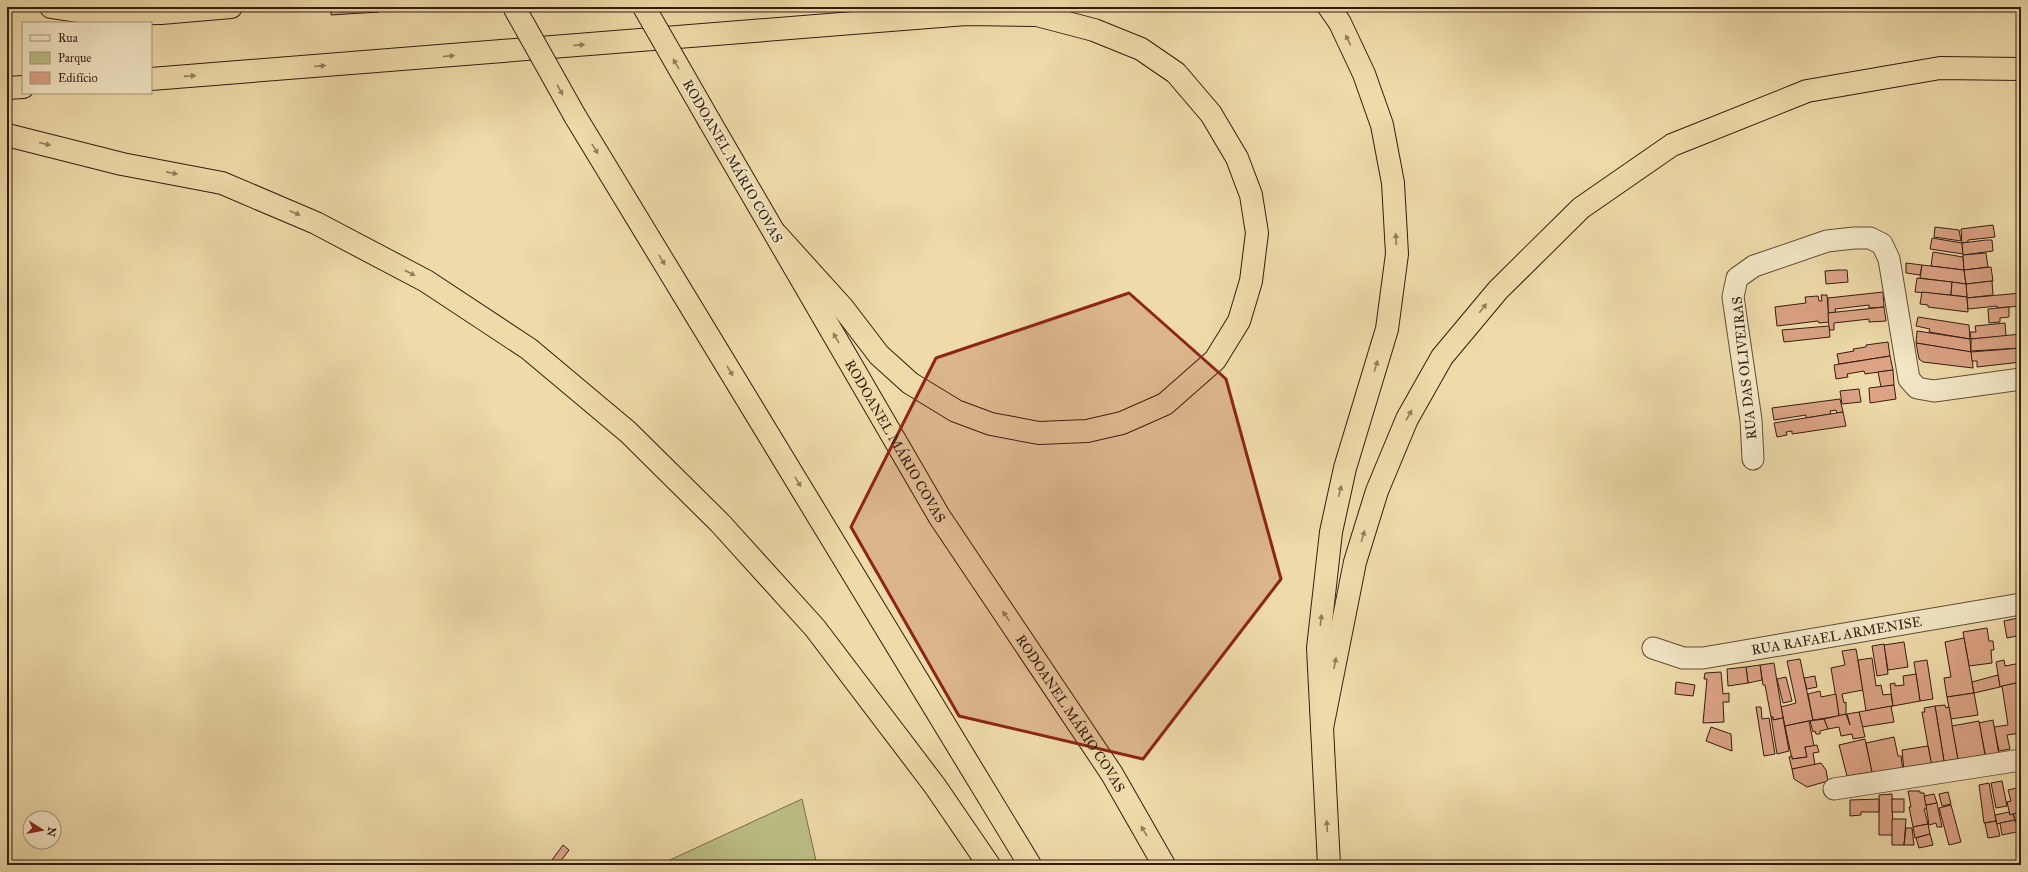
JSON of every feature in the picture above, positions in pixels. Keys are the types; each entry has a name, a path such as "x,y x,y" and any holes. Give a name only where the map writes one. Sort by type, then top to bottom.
{"highway":[{"path":"51,7 97,14 161,12 231,7"},
{"path":"514,7 575,116 1030,865"},
{"name":"RODOANEL MÁRIO COVAS","path":"644,7 939,516 1112,774 1164,865"},
{"path":"1329,7 1340,23 1364,74 1382,125 1393,183 1397,254 1387,329 1346,468 1331,532 1318,648 1329,865"},
{"path":"152,79 966,14 1037,15 1094,30 1141,50 1176,74 1211,114 1237,158 1251,195 1257,233 1251,281 1239,322 1215,360 1165,404 1122,423 1087,431 1039,433 991,424 956,412 910,383 879,355 843,308 777,235"},
{"path":"1322,728 1355,562 1377,491 1407,419 1442,357 1493,296 1581,208 1672,145 1807,91 1940,68 2021,69"},
{"path":"7,88 22,87"},
{"path":"7,135 122,164 222,183 316,223 405,270 529,349 628,432 720,523 815,628 934,786 989,865"}],"street":[{"name":"RUA DAS OLIVEIRAS","path":"1753,459 1749,406 1733,296 1737,278 1754,266 1827,241 1870,238 1882,244 1889,259 1909,379 1917,388 1934,391 2021,379"},
{"name":"RUA RAFAEL ARMENISE","path":"1653,648 1683,658 1703,658 2021,604"},
{"path":"1834,789 2021,760"}],"highlighted area":[{"path":"1129,293 1226,379 1281,579 1143,759 959,716 851,527 936,358"}],"green space":[{"path":"802,799 817,865 659,865"}],"building":[{"path":"331,7 378,7 379,12 331,15"},
{"path":"1993,225 1995,237 1968,240 1968,242 1962,243 1961,229"},
{"path":"1935,227 1959,230 1961,241 1934,237"},
{"path":"1932,238 1962,243 1963,254 1930,249"},
{"path":"1992,240 1993,251 1963,255 1962,243"},
{"path":"1933,252 1963,257 1964,270 1931,266"},
{"path":"1986,253 1988,267 1964,270 1963,255"},
{"path":"1906,263 1922,265 1920,275 1906,273"},
{"path":"1922,265 1964,270 1966,284 1920,278"},
{"path":"1991,267 1993,281 1966,284 1964,270"},
{"path":"1847,270 1848,282 1826,284 1825,271"},
{"path":"1917,278 1952,282 1951,295 1915,292"},
{"path":"1992,281 1993,295 1967,298 1966,284"},
{"path":"1952,282 1966,284 1967,297 1951,295"},
{"path":"1883,292 1884,307 1869,308 1869,305 1835,309 1836,312 1828,313 1828,298"},
{"path":"1922,292 1967,297 1968,312 1928,307 1928,305 1920,304"},
{"path":"2021,293 2021,306 1997,308 1997,306 1968,309 1967,298"},
{"path":"1821,295 1827,295 1829,322 1819,323 1818,321 1777,326 1775,307 1806,303 1805,297 1818,296 1819,301 1822,301"},
{"path":"1884,307 1886,321 1869,322 1869,319 1834,323 1834,330 1829,330 1828,313"},
{"path":"2009,307 2009,317 2000,318 2000,322 1989,323 1988,309"},
{"path":"1918,317 1969,325 1970,339 1929,332 1930,329 1916,326"},
{"path":"2005,323 2006,336 1971,339 1970,332 1976,332 1975,326"},
{"path":"1829,326 1830,337 1784,342 1782,330"},
{"path":"1917,331 1970,339 1971,352 1916,343"},
{"path":"2021,334 2021,348 1971,351 1971,339"},
{"path":"1888,342 1890,356 1839,364 1837,354 1854,351 1853,349 1866,347 1866,345"},
{"path":"1916,343 1972,352 1973,368 1923,362 1919,359"},
{"path":"2021,348 2021,362 1977,367 1977,361 1972,361 1971,352"},
{"path":"1890,356 1893,370 1865,374 1864,371 1847,374 1848,377 1836,379 1834,365"},
{"path":"1893,370 1894,385 1881,387 1878,372"},
{"path":"1894,385 1896,399 1870,403 1869,388"},
{"path":"1859,389 1861,402 1842,404 1840,391"},
{"path":"1840,399 1843,412 1837,413 1836,410 1830,411 1831,414 1806,418 1806,415 1774,420 1772,408"},
{"path":"1843,412 1846,426 1792,434 1792,431 1786,432 1787,435 1777,437 1774,423"},
{"path":"2018,618 2021,635 2007,638 2004,621"},
{"path":"1987,628 1989,641 1993,641 1994,650 1991,650 1992,663 1969,666 1963,632"},
{"path":"1964,638 1974,693 1947,697 1944,678 1951,677 1945,642"},
{"path":"1904,642 1908,667 1888,670 1884,645"},
{"path":"1884,644 1888,674 1877,676 1872,646"},
{"path":"1856,649 1863,690 1842,694 1844,703 1846,702 1846,714 1839,716 1831,668 1845,665 1842,651"},
{"path":"1872,658 1876,686 1881,685 1883,695 1891,694 1893,706 1866,711 1858,660"},
{"path":"1800,659 1813,720 1785,726 1781,707 1796,703 1787,661"},
{"path":"1927,660 1933,699 1920,701 1914,662"},
{"path":"2004,660 2005,666 2021,663 2021,682 2000,687 1996,662"},
{"path":"1774,663 1783,718 1773,720 1773,717 1771,717 1765,685 1763,685 1760,665"},
{"path":"1760,665 1762,680 1748,683 1746,667"},
{"path":"1746,667 1748,683 1728,686 1727,669"},
{"path":"1721,672 1723,694 1729,693 1729,702 1723,702 1724,722 1703,723 1707,679 1704,679 1705,673"},
{"path":"1916,674 1920,701 1893,706 1890,684 1895,683 1895,686 1904,685 1903,676"},
{"path":"1998,675 2000,687 1974,693 1972,682"},
{"path":"1815,676 1817,687 1807,689 1804,678"},
{"path":"1786,677 1792,701 1783,703 1777,679"},
{"path":"1676,682 1695,685 1693,696 1675,694"},
{"path":"2021,682 2021,733 2007,735 2010,749 1999,751 1994,727 2008,725 2002,686"},
{"path":"1820,691 1821,697 1836,694 1839,716 1813,720 1808,694"},
{"path":"1974,693 1978,715 1951,719 1947,697"},
{"path":"1945,705 1946,708 1949,707 1958,759 1944,761 1935,706"},
{"path":"1891,706 1894,722 1862,727 1859,712"},
{"path":"1935,706 1944,761 1931,763 1922,712 1925,712 1924,708"},
{"path":"1756,707 1761,707 1762,719 1769,718 1775,754 1764,756"},
{"path":"1859,712 1865,737 1853,739 1852,734 1841,736 1839,727 1828,729 1824,719 1846,714 1850,725 1847,714"},
{"path":"1771,717 1773,717 1773,720 1783,718 1789,751 1777,754"},
{"path":"1824,719 1828,729 1820,731 1820,734 1816,734 1815,731 1813,732 1810,721"},
{"path":"1993,720 1999,755 1986,758 1979,723"},
{"path":"1809,721 1814,746 1805,747 1807,757 1792,759 1785,726"},
{"path":"1979,721 1985,755 1958,759 1952,726"},
{"path":"1711,727 1731,734 1732,751 1706,741"},
{"path":"1894,737 1898,756 1901,756 1903,771 1872,774 1866,743"},
{"path":"1865,739 1872,772 1847,776 1839,745"},
{"path":"1817,745 1819,752 1813,753 1815,765 1792,769 1789,757 1792,756 1792,759 1807,757 1805,747"},
{"path":"1928,746 1932,766 1904,771 1902,750"},
{"path":"1821,763 1826,770 1828,781 1807,787 1794,779 1792,769"},
{"path":"2002,781 2007,806 1996,808 1991,783"},
{"path":"1989,783 1996,821 1984,823 1979,785"},
{"path":"2021,787 2021,812 2010,815 2007,802 2011,801 2008,790"},
{"path":"1908,791 1920,791 1920,793 1924,793 1927,809 1924,809 1928,824 1913,827 1909,807 1911,807"},
{"path":"1948,792 1951,804 1942,806 1939,794"},
{"path":"1892,794 1893,835 1879,835 1879,795"},
{"path":"1934,794 1937,803 1926,805 1924,796"},
{"path":"1879,799 1879,812 1861,812 1861,815 1850,816 1850,800"},
{"path":"1892,799 1904,799 1904,812 1892,812"},
{"path":"1937,803 1942,827 1937,827 1936,823 1929,825 1926,805"},
{"path":"1951,805 1961,842 1949,845 1939,808"},
{"path":"2009,812 2010,815 2013,814 2015,820 1997,824 1995,815"},
{"path":"2021,812 2021,822 2016,823 2013,814"},
{"path":"1892,819 1906,819 1904,845 1892,845"},
{"path":"2015,820 2016,823 2021,822 2021,831 2002,835 2000,823"},
{"path":"1996,821 2000,836 1988,838 1985,823"},
{"path":"1928,824 1930,834 1915,838 1913,827"},
{"path":"1906,828 1912,828 1914,845 1904,845"},
{"path":"1930,834 1933,845 1919,848 1916,838"},
{"path":"563,845 569,850 558,865 550,865 549,864"}]}
